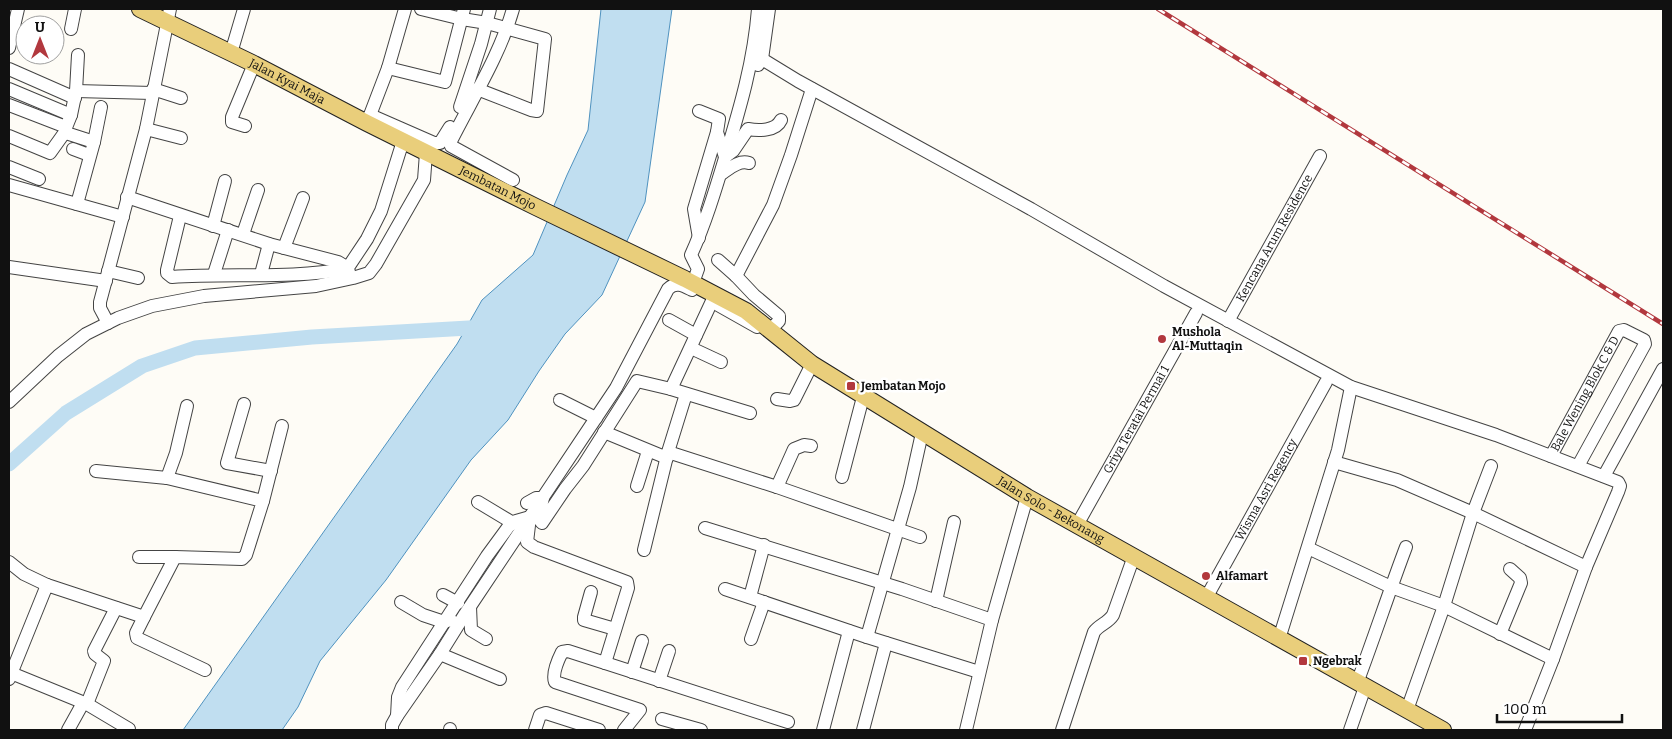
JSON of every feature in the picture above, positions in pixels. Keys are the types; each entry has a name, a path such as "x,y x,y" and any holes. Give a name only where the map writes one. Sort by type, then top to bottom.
{"main road":[{"name":"Jalan Kyai Maja","path":"140,9 169,16 231,53 368,119 403,141 429,154"},
{"name":"Jembatan Mojo","path":"429,154 671,272"},
{"name":"Jalan Solo - Bekonang","path":"671,272 746,311 812,364 1027,497 1443,730"}],"street":[{"path":"9,48 18,9"},
{"path":"71,29 75,9"},
{"path":"231,53 244,9"},
{"path":"405,9 388,68 368,119 434,144 440,143 454,121 462,102 490,9"},
{"path":"421,9 463,14 507,29 542,37 546,41 537,111 477,89"},
{"path":"513,9 507,29 450,145 513,180"},
{"path":"693,284 698,269 691,255 710,208 747,82 756,38 758,9"},
{"path":"747,82 762,59 768,9"},
{"path":"388,68 445,82 463,14"},
{"path":"108,323 100,308 100,302 146,129 152,91 169,16"},
{"path":"9,136 50,153 68,124 75,95 78,55"},
{"path":"762,59 1228,321 1350,387 1496,435 1618,482 1620,484 1619,489 1586,567 1525,730"},
{"path":"245,126 232,122 232,117 254,64"},
{"path":"9,69 75,95 152,91 181,98"},
{"path":"736,276 776,198 812,88"},
{"path":"9,89 68,124 94,142"},
{"path":"9,105 68,124"},
{"path":"77,204 94,142 101,107"},
{"path":"699,111 717,118 719,121 694,209 699,238"},
{"path":"725,158 733,151 748,129 758,130 776,126 781,120"},
{"path":"146,129 181,138"},
{"path":"717,132 725,158"},
{"path":"9,402 58,356 86,334 108,323 152,306 204,296 316,286 350,274 381,211 403,141"},
{"path":"73,149 89,155"},
{"path":"180,216 167,273 172,276 214,274 279,276 368,273 376,264 424,180 429,154"},
{"name":"Kencana Arum Residence","path":"1228,321 1320,156"},
{"path":"721,174 739,163 749,163"},
{"path":"9,168 39,179"},
{"path":"213,226 225,181"},
{"path":"9,185 123,217"},
{"path":"243,234 258,190"},
{"path":"710,208 724,196"},
{"path":"127,197 269,244 338,262 350,274"},
{"path":"284,248 303,198"},
{"path":"214,274 228,230"},
{"path":"261,274 269,244"},
{"path":"392,725 402,687 444,622 464,608 543,498 616,388 668,289 679,284 760,329 775,334 779,316 718,260"},
{"path":"9,267 138,278"},
{"path":"671,389 712,302"},
{"name":"Griya Teratai Permai 1","path":"1077,525 1196,313"},
{"path":"669,320 696,335"},
{"name":"Bale Wening Blok C & D","path":"1551,456 1619,332 1624,330 1644,340 1645,344 1578,466"},
{"path":"690,348 721,362"},
{"path":"777,399 794,400 812,364"},
{"path":"1604,476 1663,369"},
{"path":"543,498 538,518 542,523 582,466 637,380 750,413"},
{"name":"Wisma Asri Regency","path":"1206,598 1326,382"},
{"path":"1279,639 1334,462 1350,387"},
{"path":"644,550 667,455 686,394"},
{"path":"842,477 863,397"},
{"path":"560,400 596,418"},
{"path":"244,404 227,462 270,471"},
{"path":"167,478 176,453 188,406"},
{"path":"139,557 245,558 263,501 282,426"},
{"path":"604,432 648,451 778,487 920,538"},
{"path":"867,637 910,487 922,433"},
{"path":"778,487 794,449 804,445 811,446"},
{"path":"636,486 648,451"},
{"path":"1334,462 1397,480 1473,513 1586,567"},
{"path":"1407,710 1444,606 1473,513 1491,466"},
{"path":"96,471 167,478 263,501"},
{"path":"966,730 992,620 1027,497"},
{"path":"527,503 536,498 543,498"},
{"path":"478,502 512,523"},
{"path":"392,725 440,654 464,608 487,556 512,523 530,517"},
{"path":"530,517 527,534 528,542 534,547 627,582 628,588 605,663"},
{"path":"936,601 954,522"},
{"path":"704,528 883,583 992,620"},
{"path":"750,597 764,545"},
{"path":"1350,730 1376,634 1406,547"},
{"path":"1308,548 1391,587 1444,606 1553,659"},
{"path":"1062,730 1094,632 1097,628 1106,624 1113,615 1134,556"},
{"path":"175,557 144,616 136,638 205,670"},
{"path":"9,562 24,574 47,585"},
{"path":"9,569 47,585 144,616"},
{"path":"1500,634 1521,583 1519,576 1510,569"},
{"path":"47,585 10,676 85,704 129,729"},
{"path":"725,589 867,637 979,672"},
{"path":"591,592 584,620 615,629"},
{"path":"443,596 464,608 471,630 486,639"},
{"path":"400,602 422,615 444,622"},
{"path":"751,639 764,602"},
{"path":"68,730 85,704 104,661 94,651 116,608"},
{"path":"823,730 849,631"},
{"path":"632,672 642,641"},
{"path":"863,730 886,643"},
{"path":"624,730 640,710 554,680 558,659 562,652 568,651 788,722"},
{"path":"659,681 669,651"},
{"path":"440,654 500,679"},
{"path":"535,730 540,715 546,713 599,730"},
{"path":"662,719 701,730"}],"water":[{"path":"601,9 672,9 645,202 602,295 565,334 508,420 471,460 386,580 320,661 298,707 282,730 183,730 457,344 482,300 533,255 588,130"}],"waterway":[{"path":"9,464 66,413 142,366 195,348 312,337 486,327"}],"railway":[{"path":"1158,9 1663,324"}],"place":[{"name":"Mushola Al-Muttaqin","path":"1162,339"},
{"name":"Jembatan Mojo","path":"851,386"},
{"name":"Alfamart","path":"1206,576"},
{"name":"Ngebrak","path":"1303,661"}]}
